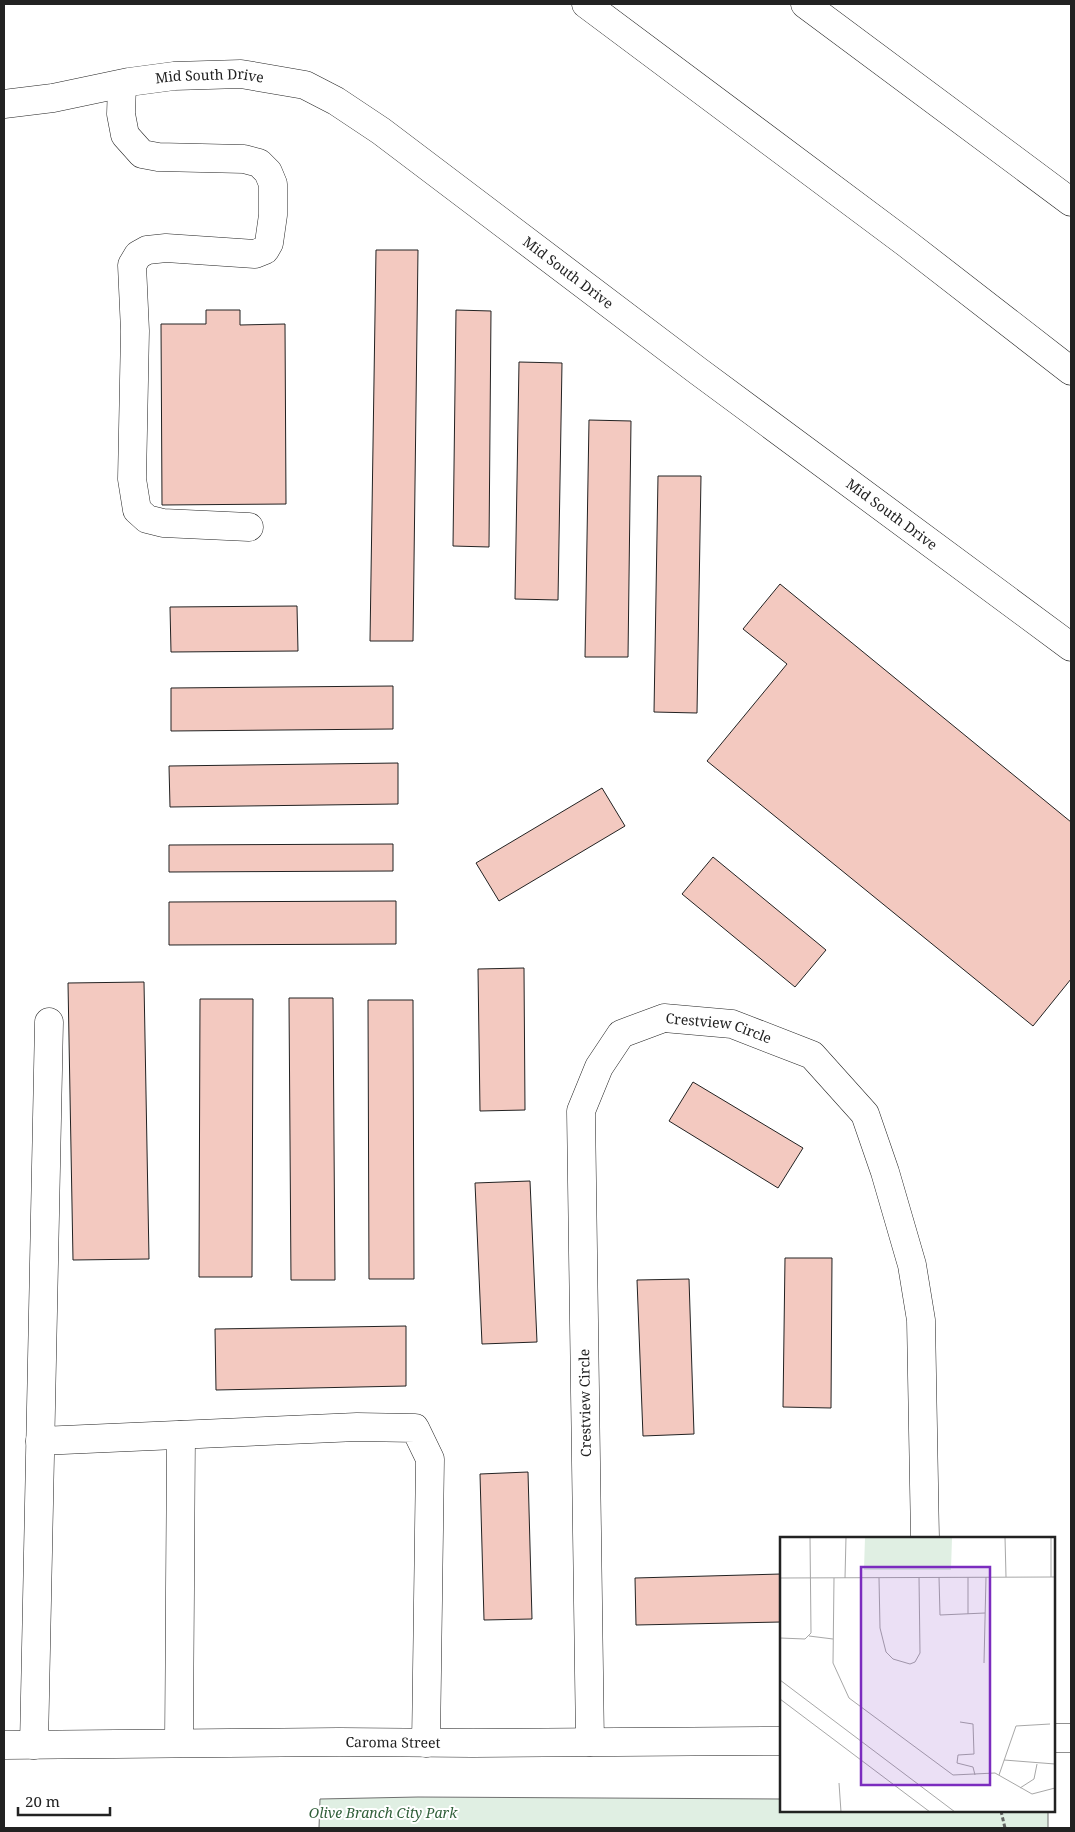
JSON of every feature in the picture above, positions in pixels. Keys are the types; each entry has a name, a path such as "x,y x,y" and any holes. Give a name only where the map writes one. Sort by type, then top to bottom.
{"main road":[{"path":"586,4 906,243 1071,372"},
{"path":"805,4 1071,202"},
{"name":"Mid South Drive","path":"4,104 53,98 174,76 241,74 305,85 336,101 381,131 698,371 1071,647"},
{"path":"122,84 121,114 125,136 142,154 158,157 244,160 259,163 268,172 272,184 272,215 269,243 264,250 255,254 166,248 147,250 138,255 132,265 134,331 132,479 138,510 147,519 163,523 249,528"},
{"name":"Crestview Circle","path":"590,1742 581,1111 599,1067 621,1034 664,1018 732,1024 812,1055 865,1114 885,1172 912,1265 921,1320 925,1537"},
{"path":"34,1745 50,1022"},
{"path":"40,1441 357,1427 415,1428 430,1459 426,1743"},
{"path":"179,1743 181,1435"},
{"path":"1055,1738 1071,1738"},
{"name":"Caroma Street","path":"4,1745 780,1741"}],"path":[{"path":"1001,1812 1005,1828"}],"green space":[{"name":"Olive Branch City Park","path":"418,1797 780,1799 780,1812 1048,1812 1048,1828 319,1828 320,1799"}],"building":[{"path":"376,250 418,250 413,641 370,641"},
{"path":"206,310 240,310 240,325 285,324 286,504 162,505 161,324 206,324"},
{"path":"456,310 491,311 489,547 453,546"},
{"path":"519,362 562,363 558,600 515,599"},
{"path":"589,420 631,421 628,657 585,657"},
{"path":"658,476 701,476 697,713 654,712"},
{"path":"780,584 1071,822 1071,979 1033,1026 707,761 787,664 743,629"},
{"path":"297,606 298,651 171,652 170,607"},
{"path":"393,686 393,729 171,731 171,688"},
{"path":"398,763 398,804 170,807 169,766"},
{"path":"602,788 625,826 499,901 476,863"},
{"path":"393,844 393,871 169,872 169,845"},
{"path":"713,857 826,950 795,987 682,894"},
{"path":"396,901 396,944 169,945 169,902"},
{"path":"524,968 525,1110 480,1111 478,969"},
{"path":"144,982 149,1259 73,1260 68,983"},
{"path":"289,998 333,998 335,1280 291,1280"},
{"path":"200,999 253,999 252,1277 199,1277"},
{"path":"368,1000 413,1000 414,1279 369,1279"},
{"path":"693,1082 803,1148 778,1188 669,1121"},
{"path":"530,1181 537,1342 482,1344 475,1183"},
{"path":"785,1258 832,1258 831,1408 783,1407"},
{"path":"689,1279 694,1434 643,1436 637,1280"},
{"path":"406,1326 406,1386 216,1390 215,1329"},
{"path":"528,1472 532,1619 484,1620 480,1474"},
{"path":"780,1574 780,1622 636,1625 635,1578"}]}
